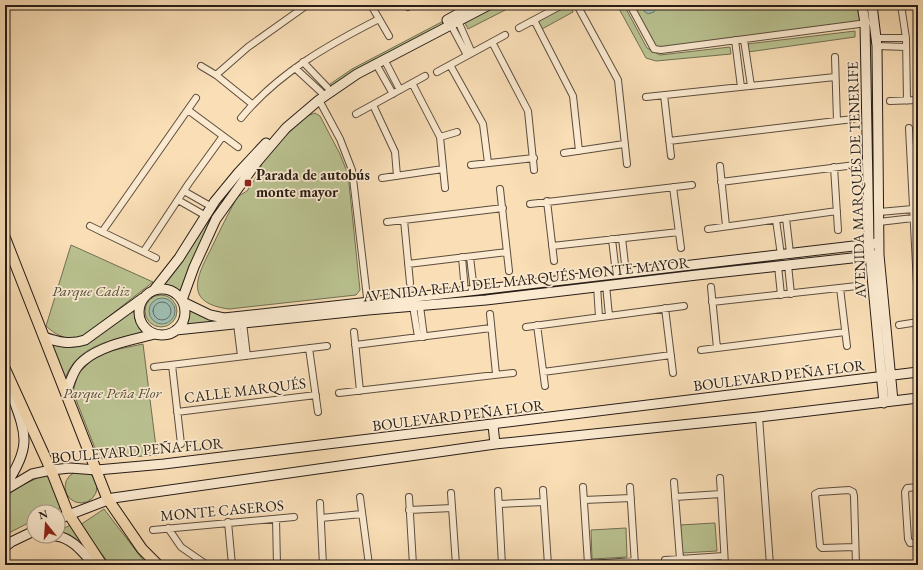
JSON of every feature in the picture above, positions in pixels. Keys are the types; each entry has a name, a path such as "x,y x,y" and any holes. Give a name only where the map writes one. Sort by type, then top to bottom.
{"main road":[{"path":"5,238 107,498 142,549 158,565"},
{"path":"6,371 51,470 68,514 102,565"}],"street":[{"path":"216,75 248,47 307,5"},
{"path":"371,5 389,36"},
{"path":"44,337 64,343 75,344 85,340 154,290 179,258 212,207 238,173 284,123 354,70 474,5"},
{"path":"66,393 74,373 82,361 101,350 155,334 170,334 176,330 184,320 185,313 183,301 194,267 216,220 257,162 286,128 322,93 380,61 489,5"},
{"path":"519,28 562,5"},
{"path":"577,5 618,80 627,164"},
{"path":"630,5 654,49 661,50 865,23 875,23"},
{"name":"AVENIDA MARQUÉS DE TENERIFE","path":"862,5 865,23 870,244 875,256 888,402"},
{"name":"AVENIDA MARQUÉS DE TENERIFE","path":"872,5 877,42 879,243 875,256"},
{"path":"901,5 906,38 907,101"},
{"path":"241,118 265,91 303,62 340,39 379,19"},
{"path":"534,20 573,96 579,151"},
{"path":"454,23 470,54"},
{"path":"437,72 506,35"},
{"path":"877,42 906,38"},
{"path":"735,40 741,87"},
{"path":"744,40 751,86"},
{"path":"492,42 528,111 534,158 534,170"},
{"path":"877,42 906,47"},
{"path":"835,57 836,121"},
{"path":"380,61 400,90"},
{"path":"380,61 393,94"},
{"path":"303,62 322,93 352,170 368,306"},
{"path":"450,65 483,124 488,163"},
{"path":"201,66 216,75 252,104"},
{"path":"295,68 322,93"},
{"path":"356,114 425,76"},
{"path":"646,97 835,77"},
{"path":"412,83 440,137 445,188"},
{"path":"664,95 671,156"},
{"path":"102,232 196,98"},
{"path":"890,101 918,100"},
{"path":"373,105 395,152 397,176"},
{"path":"188,110 238,147"},
{"path":"669,141 853,119"},
{"path":"909,128 918,304"},
{"path":"440,137 457,132"},
{"path":"144,251 223,136"},
{"path":"564,153 624,144"},
{"path":"910,148 918,148"},
{"path":"471,165 534,158"},
{"path":"721,182 855,164"},
{"path":"720,166 726,226"},
{"path":"834,167 838,230"},
{"path":"382,178 443,169"},
{"path":"530,204 692,185"},
{"path":"673,187 681,248"},
{"path":"500,189 509,271"},
{"path":"184,191 212,207"},
{"path":"178,200 206,216"},
{"path":"547,201 554,261"},
{"path":"387,222 503,208"},
{"path":"879,212 913,209"},
{"path":"708,229 837,211"},
{"path":"786,218 786,254"},
{"path":"879,222 914,218"},
{"path":"404,220 410,282"},
{"path":"776,220 786,254"},
{"path":"90,226 156,258"},
{"path":"552,246 679,232"},
{"path":"622,238 626,273"},
{"path":"612,239 616,274"},
{"name":"AVENIDA REAL DEL MARQUÉS MONTE MAYOR","path":"176,330 240,323 470,291 879,243"},
{"path":"408,264 507,252"},
{"name":"AVENIDA REAL DEL MARQUÉS MONTE MAYOR","path":"183,301 210,314 224,318 368,306 417,306 486,300 875,256"},
{"path":"462,257 470,291"},
{"path":"470,257 470,291"},
{"path":"696,264 697,275"},
{"path":"788,265 791,294"},
{"path":"778,266 781,295"},
{"path":"602,286 609,316"},
{"path":"599,317 602,286"},
{"path":"712,302 857,286"},
{"path":"711,287 717,348"},
{"path":"154,290 160,288 173,291 183,301"},
{"path":"840,288 847,346"},
{"path":"143,298 138,312 140,319 149,331 155,334"},
{"path":"417,306 421,337"},
{"path":"526,327 684,306"},
{"path":"664,308 673,374"},
{"path":"490,314 496,374"},
{"path":"899,325 918,322"},
{"path":"240,323 244,356"},
{"path":"537,325 545,386"},
{"path":"355,345 491,328"},
{"path":"354,332 360,391"},
{"path":"701,350 846,332"},
{"path":"154,367 327,346"},
{"path":"309,348 318,412"},
{"path":"543,372 671,355"},
{"path":"172,365 181,444"},
{"path":"5,486 20,462 24,448 24,435 7,381 6,371"},
{"name":"BOULEVARD PEÑA FLOR","path":"5,490 32,474 51,470 70,468 96,470 164,464 918,372"},
{"path":"339,393 512,373"},
{"name":"CALLE MARQUÉS","path":"177,412 316,395"},
{"path":"68,514 107,498 495,444 759,417 918,398"},
{"path":"759,417 770,565"},
{"path":"493,424 495,444"},
{"path":"720,478 725,565"},
{"path":"674,482 680,559"},
{"path":"583,487 588,564"},
{"path":"573,565 635,563 630,487"},
{"path":"918,487 907,488 905,492 908,539 910,543 918,543"},
{"path":"543,490 548,565"},
{"path":"855,547 822,548 820,546 815,494 826,491 849,490 853,492 856,565"},
{"path":"498,491 502,565"},
{"path":"451,493 456,565"},
{"path":"676,497 721,494"},
{"path":"360,497 370,565"},
{"path":"409,497 413,565"},
{"path":"584,500 631,498"},
{"path":"499,504 544,502"},
{"path":"320,503 323,565"},
{"path":"410,510 452,508"},
{"path":"321,518 362,514"},
{"name":"MONTE CASEROS","path":"153,530 294,517"},
{"path":"276,519 277,565"},
{"path":"228,522 232,565"},
{"path":"168,528 181,547 207,565"},
{"path":"8,545 26,535"},
{"path":"8,545 26,539"},
{"path":"66,539 76,546 94,565"},
{"path":"665,560 724,556"}],"green space":[{"path":"474,5 488,5 319,99 320,91 352,69"},
{"path":"493,5 515,5 468,29 464,21"},
{"path":"570,5 573,12 542,29 537,21"},
{"path":"617,5 624,5 647,48 660,55 730,47 731,54 656,61 646,58"},
{"path":"633,5 861,5 864,23 654,48"},
{"path":"855,31 855,37 748,52 747,44"},
{"path":"315,113 320,116 340,154 348,174 360,290 356,295 229,309 215,306 205,301 200,295 198,279 237,197 247,191 260,171 262,162 284,137 307,116"},
{"path":"210,219 181,294 174,289 160,286"},
{"name":"Parque Cadiz","path":"71,245 153,282 81,338 66,338 46,326"},
{"path":"161,295 167,296 174,302 177,311 176,317 170,324 161,327 155,326 148,320 145,311 146,305 152,298"},
{"path":"187,307 228,320 182,327 186,317"},
{"path":"133,310 138,324 144,332 108,341 96,346 77,359 70,368 65,379 51,345 73,347 80,346"},
{"name":"Parque Peña Flor","path":"143,344 157,455 103,459 98,456 73,392 78,374 94,358 109,351"},
{"path":"78,471 84,471 94,478 97,487 96,493 90,500 84,503 78,503 68,496 65,490 65,484 72,474"},
{"path":"44,475 48,475 61,502 60,504 26,504 26,524 5,535 5,496 20,486"},
{"path":"104,509 147,565 110,565 80,525"},
{"path":"715,523 717,551 682,553 680,525"},
{"path":"70,525 89,552 70,535 66,534 66,527"},
{"path":"626,528 627,557 592,559 591,530"}],"water":[{"path":"642,5 657,5 654,12 648,14 644,11"},
{"path":"162,298 171,302 175,311 171,320 162,324 153,320 149,311 153,302"}],"place":[{"name":"Parada de autobús monte mayor","path":"248,183"}]}
